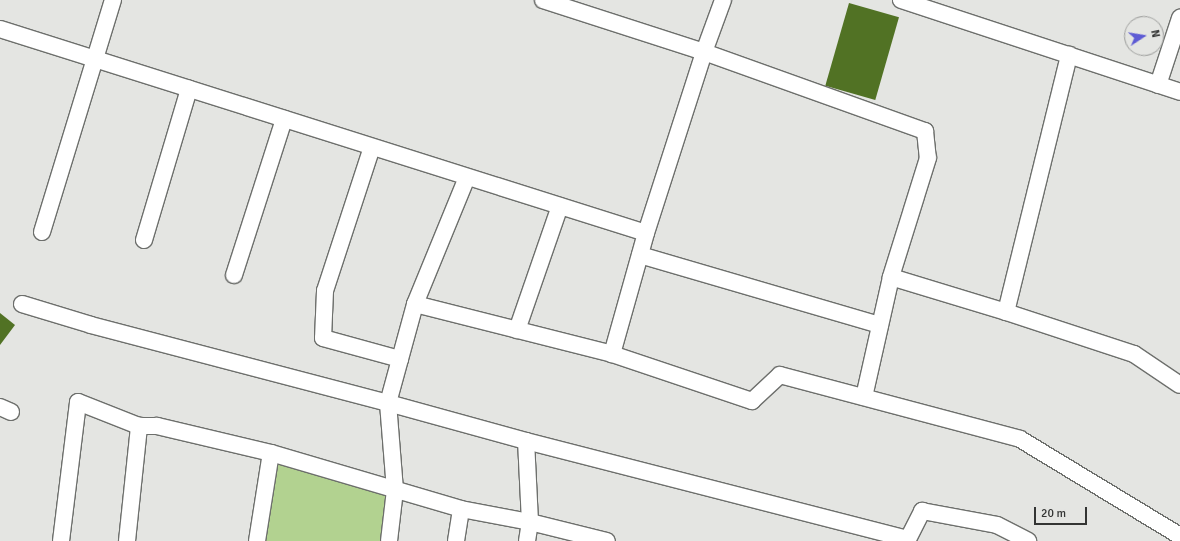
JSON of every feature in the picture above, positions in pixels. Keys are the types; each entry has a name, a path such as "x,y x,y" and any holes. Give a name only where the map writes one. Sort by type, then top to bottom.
{"street":[{"path":"42,232 113,0"},
{"path":"543,0 704,52 925,131 928,158 891,277 864,397"},
{"path":"612,354 646,233 704,52 723,0"},
{"path":"901,0 1180,92"},
{"path":"1158,84 1180,18"},
{"path":"0,30 646,233"},
{"path":"1006,312 1069,55"},
{"path":"144,240 189,89"},
{"path":"234,275 284,119"},
{"path":"372,147 325,291 323,338 400,359"},
{"path":"389,541 395,490 388,403 415,304 467,177"},
{"path":"517,330 560,206"},
{"path":"640,255 880,325"},
{"path":"891,277 1006,312 1134,354 1180,385"},
{"path":"22,304 90,325 388,403 526,441 907,540 922,511 997,525 1028,541"},
{"path":"415,304 612,354 752,401 780,375 1020,438 1180,536"},
{"path":"61,541 78,402 139,426 157,426 271,453 461,509 530,522 590,539 607,541"},
{"path":"127,541 139,426"},
{"path":"526,441 530,522 527,541"},
{"path":"258,541 271,453"},
{"path":"456,541 461,509"}],"green space":[{"path":"278,462 395,491 386,541 265,541"}],"building":[{"path":"849,3 899,17 875,100 825,86"},
{"path":"0,313 15,325 0,345"}]}
